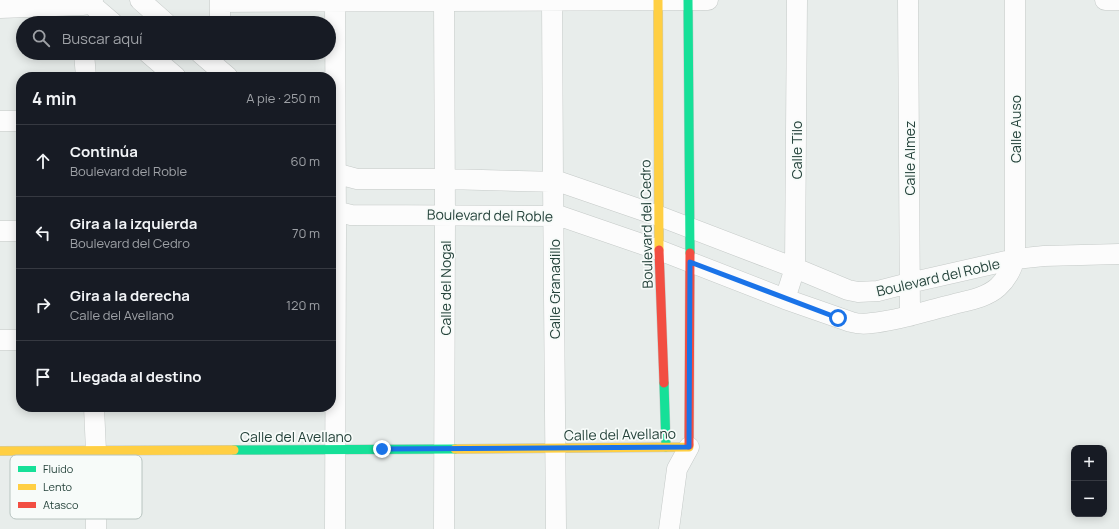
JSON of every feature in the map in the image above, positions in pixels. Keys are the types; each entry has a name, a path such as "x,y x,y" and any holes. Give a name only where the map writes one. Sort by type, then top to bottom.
{"street":[{"path":"140,0 158,16"},
{"name":"Calle Granadillo","path":"552,0 556,529"},
{"name":"Boulevard del Cedro","path":"658,0 659,250 666,447"},
{"path":"669,529 677,469 689,447 690,228 688,0"},
{"path":"220,16 220,1 708,0"},
{"name":"Calle Tilo","path":"785,299 795,268 797,0"},
{"name":"Calle Almez","path":"908,0 910,316"},
{"name":"Calle Auso","path":"1015,0 1015,259"},
{"path":"1105,0 1119,0"},
{"path":"335,1 335,16"},
{"name":"Calle del Nogal","path":"444,1 444,529"},
{"path":"0,8 87,6 102,16"},
{"path":"85,60 86,72"},
{"path":"156,60 170,72"},
{"path":"210,60 222,69"},
{"path":"334,60 334,72"},
{"path":"0,121 16,120"},
{"name":"Boulevard del Roble","path":"336,172 349,178 357,179 553,181 565,183 659,216 848,290 858,292 878,291 910,282 1015,259 1044,256 1119,254"},
{"name":"Boulevard del Roble","path":"336,219 351,215 553,215 563,217 659,250 785,299 851,322 862,324 883,322 910,316 986,295 1006,280 1015,259"},
{"path":"0,231 16,231"},
{"path":"0,340 16,340"},
{"path":"94,412 96,455"},
{"path":"335,412 335,529"},
{"path":"666,447 677,469"},
{"name":"Calle del Avellano","path":"0,451 555,449 689,447"}],"traffic: fast":[{"path":"688,0 690,253"},
{"path":"664,383 666,447"},
{"path":"234,450 455,449"}],"traffic: slow":[{"path":"658,0 659,250"},
{"path":"455,449 689,447 689,445"},
{"path":"0,451 234,450"}],"traffic: jam":[{"path":"659,250 664,383"},
{"path":"689,445 690,253"}],"route":[{"path":"382,449 689,447 690,262 838,318"}]}
